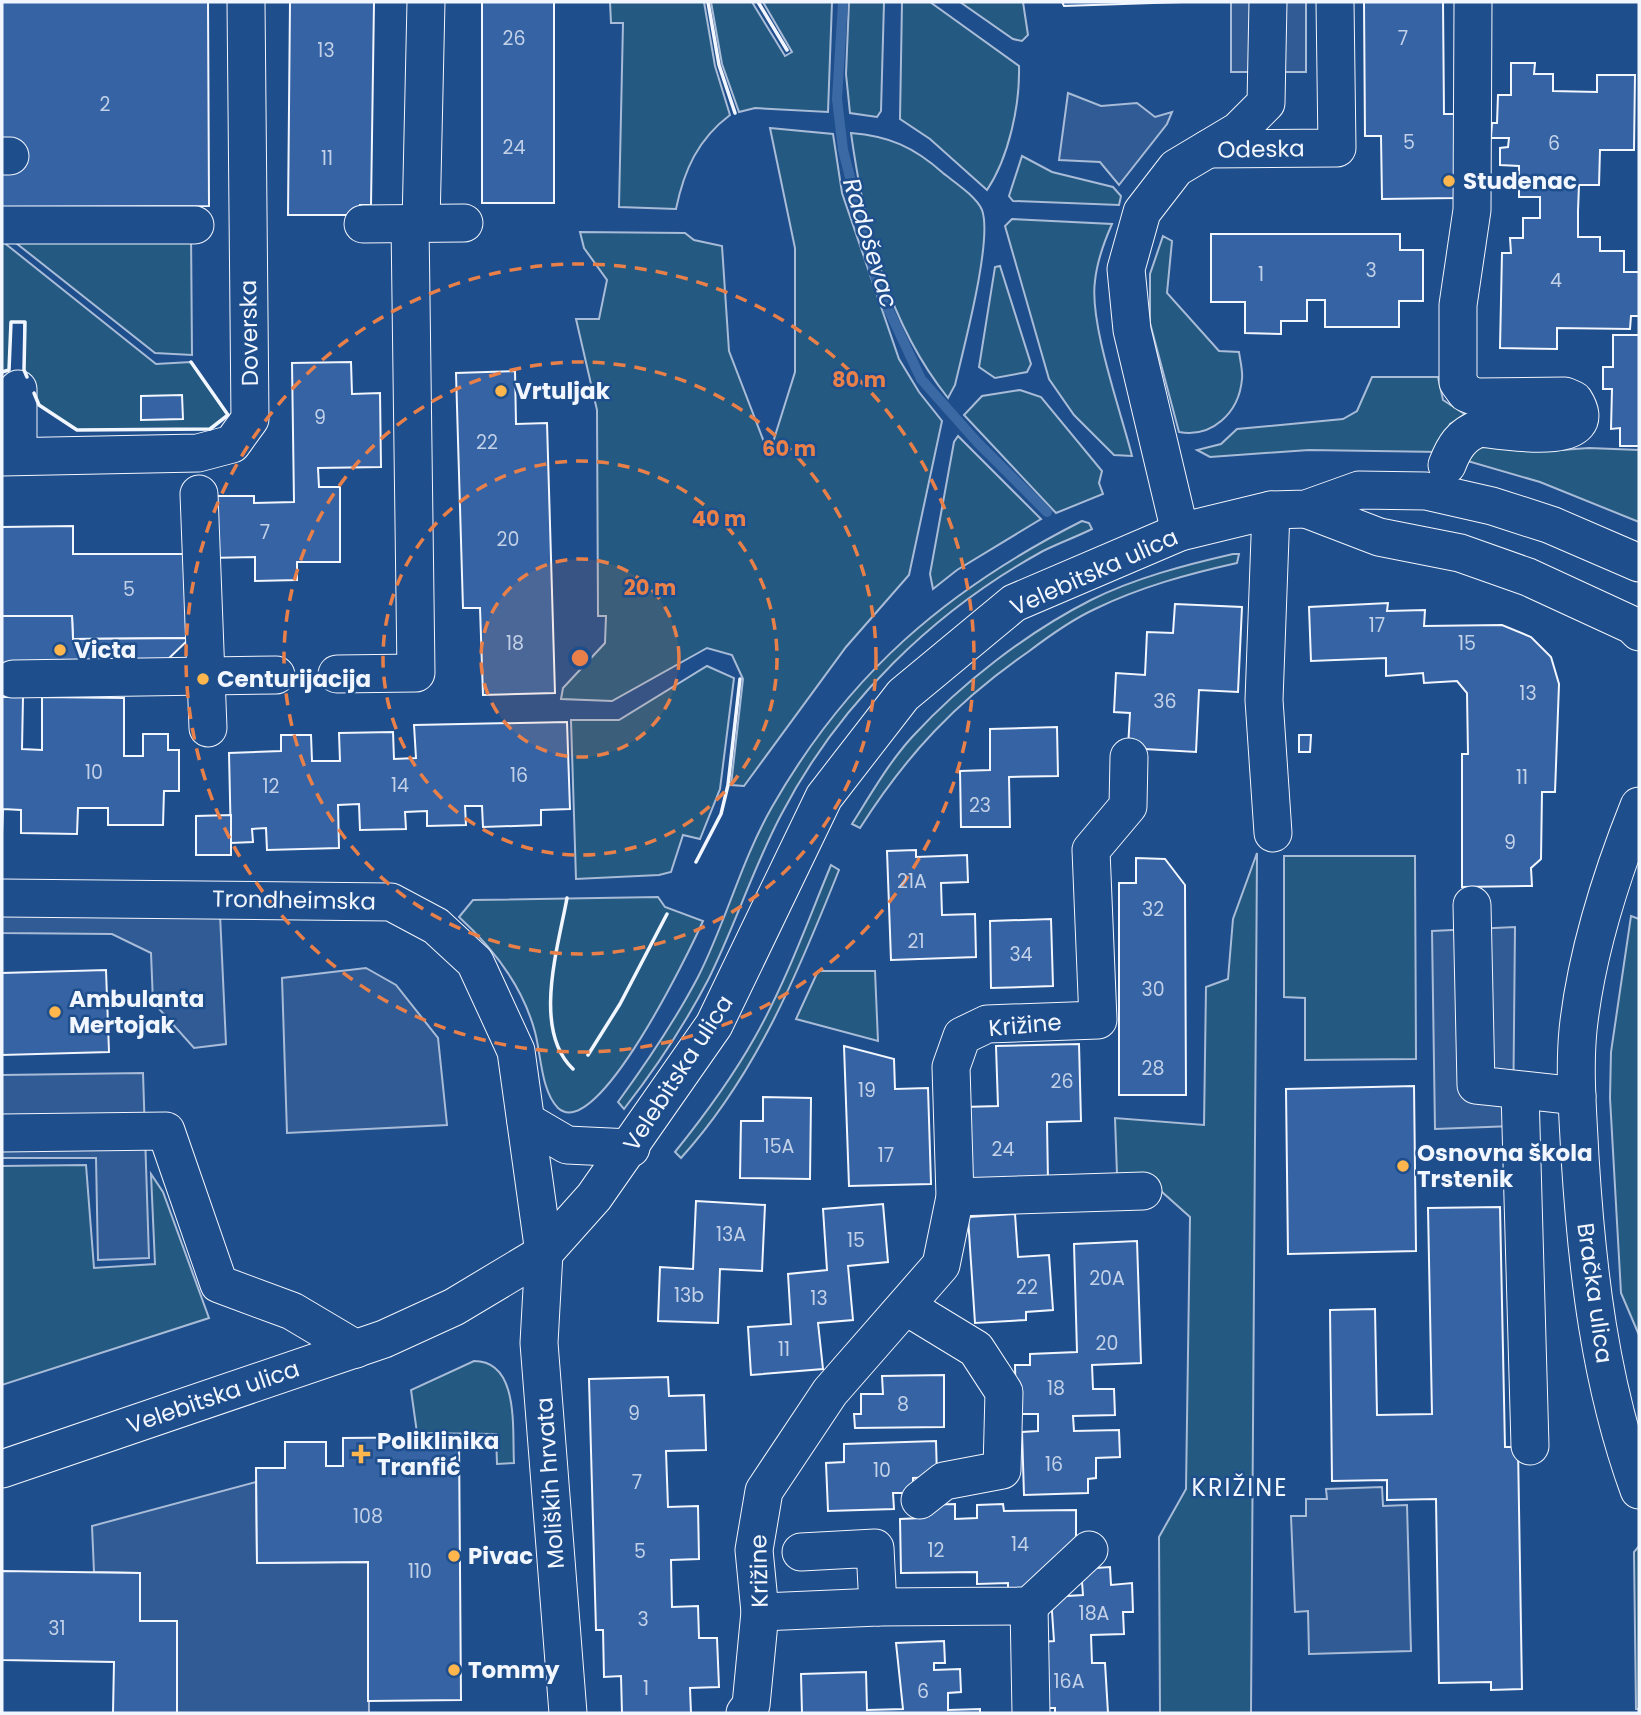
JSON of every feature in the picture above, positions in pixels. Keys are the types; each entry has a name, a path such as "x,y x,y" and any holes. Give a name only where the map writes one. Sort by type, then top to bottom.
{"street":[{"name":"Doverska","path":"18,389 10,457 198,453 232,444 250,419 246,2"},
{"path":"337,674 416,673 415,224 426,2"},
{"path":"1208,149 1238,131 1266,103 1268,2"},
{"name":"Odeska","path":"1180,532 1132,330 1126,269 1142,212 1176,168 1208,149 1337,148 1335,2"},
{"path":"1447,465 1458,441 1473,431 1480,429 1563,433 1576,424 1579,414 1574,400 1565,396 1476,397 1466,393 1458,382 1458,305 1472,210 1473,2"},
{"path":"363,225 464,223"},
{"path":"2,225 195,225"},
{"name":"Velebitska ulica","path":"2,1469 356,1349 454,1307 544,1253 594,1197 631,1148 714,1025 824,797 903,695 1014,603 1180,532 1288,510 1359,489 1426,491 1492,506 1551,525 1639,563"},
{"path":"199,494 208,728"},
{"path":"1273,833 1264,701 1288,510 1379,537 1460,553 1528,577 1639,632"},
{"path":"13,679 276,675"},
{"name":"Križine","path":"744,1713 751,1705 761,1612 754,1550 764,1491 830,1392 941,1265 954,1196 951,1068 962,1036 987,1024 1098,1020 1091,850 1128,806 1129,757"},
{"name":"Bračka ulica","path":"1639,806 1607,900 1591,962 1578,1030 1577,1096 1593,1303 1611,1398 1639,1490"},
{"name":"Trondheimska","path":"2,898 391,902 436,926 475,962 516,1051 544,1253"},
{"path":"1472,905 1476,1085 1520,1092 1577,1096"},
{"path":"1520,1092 1530,1446"},
{"path":"526,1121 567,1145 631,1148"},
{"path":"2,1133 166,1131 219,1284 292,1311 356,1349"},
{"path":"954,1196 1143,1191"},
{"name":"Moliških hrvata","path":"544,1253 539,1343 568,1713"},
{"path":"907,1307 976,1349 1004,1392 1002,1470 944,1481 920,1500"},
{"path":"801,1552 875,1548 878,1606"},
{"path":"761,1612 878,1606 1029,1606 1089,1550"},
{"path":"1029,1606 1031,1713"}],"shaded area":[{"path":"610,2 704,2 715,66 730,115 709,134 694,156 683,181 676,209 619,207 623,23 611,23"},
{"path":"711,2 752,2 785,56 792,52 763,2 832,2 828,112 755,108 739,112 722,64"},
{"path":"849,2 884,2 881,111 877,117 850,113 846,74"},
{"path":"902,2 930,2 1019,66 1018,97 1012,130 995,177 987,190 930,139 900,119"},
{"path":"960,2 1023,2 1028,35 1022,41 1013,39"},
{"path":"1231,2 1306,2 1306,72 1231,72"},
{"path":"1068,93 1101,106 1137,103 1155,117 1172,112 1167,124 1119,185 1100,162 1059,160"},
{"path":"770,128 833,134 842,193 899,359 919,392 942,421 909,575 846,647 744,786 731,785 743,679 732,655 707,648 612,701 561,699 563,688 605,643 606,616 598,616 597,410 576,319 599,319 607,280 584,248 580,232 685,233 694,240 722,246 729,351 769,455 795,372 795,248"},
{"path":"851,133 889,140 911,150 964,190 982,210 984,245 980,269 955,385 948,398 927,369 894,306 863,204"},
{"path":"1022,156 1052,172 1113,187 1121,196 1119,205 1013,201 1009,196"},
{"path":"1012,219 1112,224 1097,266 1094,299 1107,368 1132,456 1114,455 1074,415 1049,379 1005,226"},
{"path":"191,229 192,355 155,353 16,243"},
{"path":"1163,236 1172,241 1167,293 1219,351 1239,352 1242,369 1236,402 1222,421 1213,427 1191,433 1179,432 1150,323 1150,274"},
{"path":"2,241 156,364 191,362 228,415 210,429 77,430 39,405 24,370 24,322 11,322 9,370 2,372"},
{"path":"1000,266 1031,364 1027,372 995,378 979,367 995,267"},
{"path":"1372,377 1438,377 1443,400 1466,415 1450,424 1440,452 1309,450 1210,457 1197,450 1221,444 1237,429 1343,419 1357,411"},
{"path":"1020,390 1041,397 1102,471 1099,483 1103,494 1056,513 964,415 982,396"},
{"path":"958,436 1041,519 957,570 933,589 930,574 954,442"},
{"path":"1477,442 1547,451 1589,448 1639,450 1639,522 1540,482 1464,460"},
{"path":"1082,521 1089,523 1092,529 1043,551 1003,575 927,631 861,698 831,735 804,774 781,815 718,960 699,997 669,1046 624,1109 618,1102 660,1041 698,977 751,849 772,807 802,759 834,716 868,676 945,606 1033,547"},
{"path":"1239,554 1237,563 1129,594 1086,613 1052,634 956,710 896,776 860,828 852,824 904,746 952,697 996,660 1067,613 1108,592 1160,573"},
{"path":"707,666 734,678 720,789 700,839 683,835 671,872 659,875 576,879 571,720 619,720"},
{"path":"1257,853 1251,1713 1160,1713 1159,1537 1186,1489 1190,1217 1143,1175 1117,1174 1115,1118 1204,1125 1206,987 1228,979 1233,919"},
{"path":"1284,856 1415,856 1416,1059 1305,1060 1305,998 1284,997"},
{"path":"831,865 839,870 808,947 773,1022 732,1092 681,1158 675,1152 727,1082 777,995"},
{"path":"658,897 665,907 703,921 695,939 662,1002 618,1072 595,1098 575,1111 558,1108 548,1092 535,1032 523,999 495,955 459,917 473,900"},
{"path":"2,912 220,914 226,1044 194,1048 153,1002 151,953 112,934 2,933"},
{"path":"1631,916 1639,919 1639,1335 1621,1293 1610,1098 1611,1052"},
{"path":"1515,927 1513,1126 1435,1129 1432,931"},
{"path":"366,968 396,985 438,1038 447,1125 287,1133 282,978"},
{"path":"818,971 875,971 878,1041 796,1019"},
{"path":"143,1073 149,1258 98,1260 96,1158 2,1158 2,1075"},
{"path":"86,1165 94,1268 155,1264 151,1174 163,1192 209,1318 2,1385 2,1166"},
{"path":"474,1361 489,1364 499,1372 506,1385 513,1416 514,1463 497,1464 496,1434 417,1433 411,1390"},
{"path":"256,1482 257,1563 368,1562 369,1713 177,1713 177,1622 140,1621 140,1573 94,1572 92,1526"},
{"path":"1382,1487 1383,1506 1407,1505 1411,1651 1309,1654 1308,1611 1295,1612 1291,1516 1306,1516 1306,1499 1327,1499 1326,1489"},
{"path":"1639,1546 1639,1709 1636,1709 1634,1552"}],"building":[{"path":"2,2 208,2 209,206 2,207"},
{"path":"290,2 374,2 371,205 360,205 360,215 288,215"},
{"path":"482,2 554,2 554,203 482,203"},
{"path":"1062,2 1183,2 1064,6"},
{"path":"1364,2 1443,2 1444,114 1455,114 1456,198 1382,199 1381,136 1365,136"},
{"path":"1511,63 1535,63 1534,74 1553,74 1553,91 1597,92 1597,75 1635,75 1634,150 1600,150 1599,185 1579,185 1578,211 1578,237 1600,237 1600,251 1624,251 1624,272 1639,272 1639,316 1631,316 1630,329 1557,328 1557,349 1500,348 1502,253 1511,253 1510,238 1523,238 1523,218 1540,218 1540,197 1519,197 1519,166 1500,165 1500,148 1508,147 1509,138 1491,138 1492,123 1497,123 1498,95 1511,95"},
{"path":"1211,234 1400,234 1400,250 1423,250 1423,301 1399,301 1399,327 1325,327 1325,300 1307,300 1307,321 1281,321 1281,334 1245,333 1245,302 1211,302"},
{"path":"1613,335 1639,335 1639,446 1620,446 1620,428 1611,429 1612,389 1603,389 1603,367 1613,367"},
{"path":"351,362 352,394 380,393 381,467 318,468 319,487 340,487 340,562 297,562 297,580 255,581 255,557 209,558 208,496 254,496 254,503 294,502 292,363"},
{"path":"515,371 516,424 547,423 555,693 483,695 480,608 463,608 456,373"},
{"path":"182,395 183,419 141,420 141,396"},
{"path":"73,526 73,554 190,554 190,638 73,639 72,616 2,616 2,527"},
{"path":"1388,603 1387,611 1425,610 1424,626 1502,625 1531,637 1551,657 1559,684 1555,792 1542,792 1541,859 1531,868 1532,886 1462,887 1462,754 1468,754 1467,693 1457,681 1424,683 1423,673 1386,676 1386,658 1311,661 1309,607"},
{"path":"1175,604 1242,607 1238,692 1199,690 1196,752 1128,748 1130,713 1114,712 1116,673 1145,675 1147,632 1173,633"},
{"path":"2,616 72,616 73,639 190,638 164,663 2,665"},
{"path":"2,697 23,697 22,749 42,750 42,697 124,698 124,756 143,756 143,734 168,734 168,750 179,750 179,791 164,791 163,825 108,825 108,808 78,808 77,834 21,833 21,810 3,809 2,833"},
{"path":"567,722 570,809 541,810 541,825 483,827 482,806 465,806 466,825 427,826 427,811 405,812 406,829 360,830 359,804 338,805 339,848 267,850 266,828 252,829 253,842 231,843 229,753 281,751 281,735 311,735 312,761 340,761 339,733 393,732 394,759 416,758 414,725"},
{"path":"1057,727 1058,776 1009,777 1010,827 961,827 960,771 990,770 990,729"},
{"path":"1299,735 1311,735 1310,752 1299,752"},
{"path":"231,815 231,855 196,855 196,816"},
{"path":"916,850 916,857 967,855 968,882 941,883 942,915 975,914 976,957 891,960 887,851"},
{"path":"1136,858 1165,859 1185,885 1186,1095 1119,1095 1119,883 1136,883"},
{"path":"1051,919 1053,986 991,988 990,921"},
{"name":"Ambulanta Mertojak","path":"106,970 109,1052 2,1055 2,973"},
{"path":"1079,1044 1081,1121 1047,1122 1048,1181 966,1183 964,1107 998,1106 996,1046"},
{"path":"844,1046 894,1059 895,1089 928,1088 931,1184 849,1186"},
{"path":"1414,1086 1416,1251 1288,1254 1286,1089"},
{"path":"763,1097 811,1098 810,1179 740,1178 741,1121 763,1121"},
{"path":"696,1201 765,1205 762,1271 720,1269 718,1323 658,1321 660,1267 693,1269"},
{"path":"883,1204 888,1262 848,1266 853,1320 818,1323 823,1369 751,1375 748,1327 791,1324 788,1274 827,1270 823,1209"},
{"path":"1500,1207 1505,1447 1518,1447 1522,1689 1491,1690 1491,1682 1439,1683 1436,1499 1387,1500 1387,1480 1332,1481 1330,1310 1375,1309 1377,1415 1432,1414 1428,1208"},
{"path":"1015,1214 1018,1257 1049,1255 1053,1310 1026,1312 1026,1320 975,1323 968,1217"},
{"path":"1137,1241 1141,1363 1092,1365 1093,1389 1114,1389 1115,1415 1073,1416 1074,1431 1119,1430 1120,1457 1096,1458 1096,1478 1088,1479 1088,1493 1024,1495 1022,1432 1038,1431 1038,1414 1016,1414 1015,1365 1030,1365 1030,1354 1077,1352 1074,1244"},
{"path":"944,1375 944,1427 855,1428 854,1414 861,1414 861,1394 883,1394 882,1376"},
{"path":"668,1377 669,1396 704,1395 706,1450 666,1451 668,1507 698,1506 699,1559 671,1560 672,1607 698,1606 699,1638 717,1638 719,1687 690,1688 691,1713 622,1713 621,1676 604,1677 603,1630 596,1630 589,1379"},
{"path":"459,1437 461,1700 368,1701 368,1562 257,1563 256,1468 285,1468 285,1442 326,1442 326,1466 343,1466 343,1438"},
{"path":"936,1441 937,1477 913,1478 913,1493 893,1493 894,1509 828,1511 826,1463 844,1462 844,1444"},
{"path":"955,1504 955,1519 977,1518 977,1505 1003,1504 1004,1511 1076,1510 1076,1537 1022,1594 1008,1595 1008,1583 977,1584 977,1572 901,1573 900,1519 922,1518 922,1505"},
{"path":"1110,1567 1111,1585 1132,1583 1133,1612 1123,1612 1124,1634 1091,1635 1092,1663 1105,1663 1108,1713 1055,1713 1055,1708 1045,1708 1041,1642 1054,1641 1051,1597 1083,1595 1081,1569"},
{"path":"2,1571 140,1573 140,1621 177,1621 177,1713 113,1713 114,1662 2,1660"},
{"path":"944,1641 945,1663 934,1663 934,1670 960,1669 961,1692 948,1693 948,1710 980,1709 980,1713 802,1713 801,1674 866,1672 867,1710 903,1709 896,1643"}],"waterway":[{"name":"Radoševac","path":"843,2 837,99 843,150 878,287 921,379 977,442 1047,512"}],"wall":[{"path":"708,2 719,65 735,113"},
{"path":"758,2 787,50"},
{"path":"2,372 9,370 11,322 25,322 24,370 27,377"},
{"path":"34,393 39,405 77,430 210,429 228,415 191,362"},
{"path":"696,862 721,814 728,785 740,679"},
{"path":"567,898 554,964 551,1011 554,1033 561,1053 573,1069"},
{"path":"588,1055 620,1004 667,914"}],"place":[{"name":"Studenac","path":"1449,181"},
{"name":"Vrtuljak","path":"501,391"},
{"name":"Victa","path":"60,650"},
{"name":"Centurijacija","path":"203,679"},
{"name":"Ambulanta Mertojak","path":"55,1012"},
{"name":"Osnovna škola Trstenik","path":"1403,1166"},
{"name":"Poliklinika Tranfić","path":"361,1454"},
{"name":"Pivac","path":"454,1556"},
{"name":"Tommy","path":"454,1670"}],"district":[{"name":"KRIŽINE","path":"1240,1488"}]}
